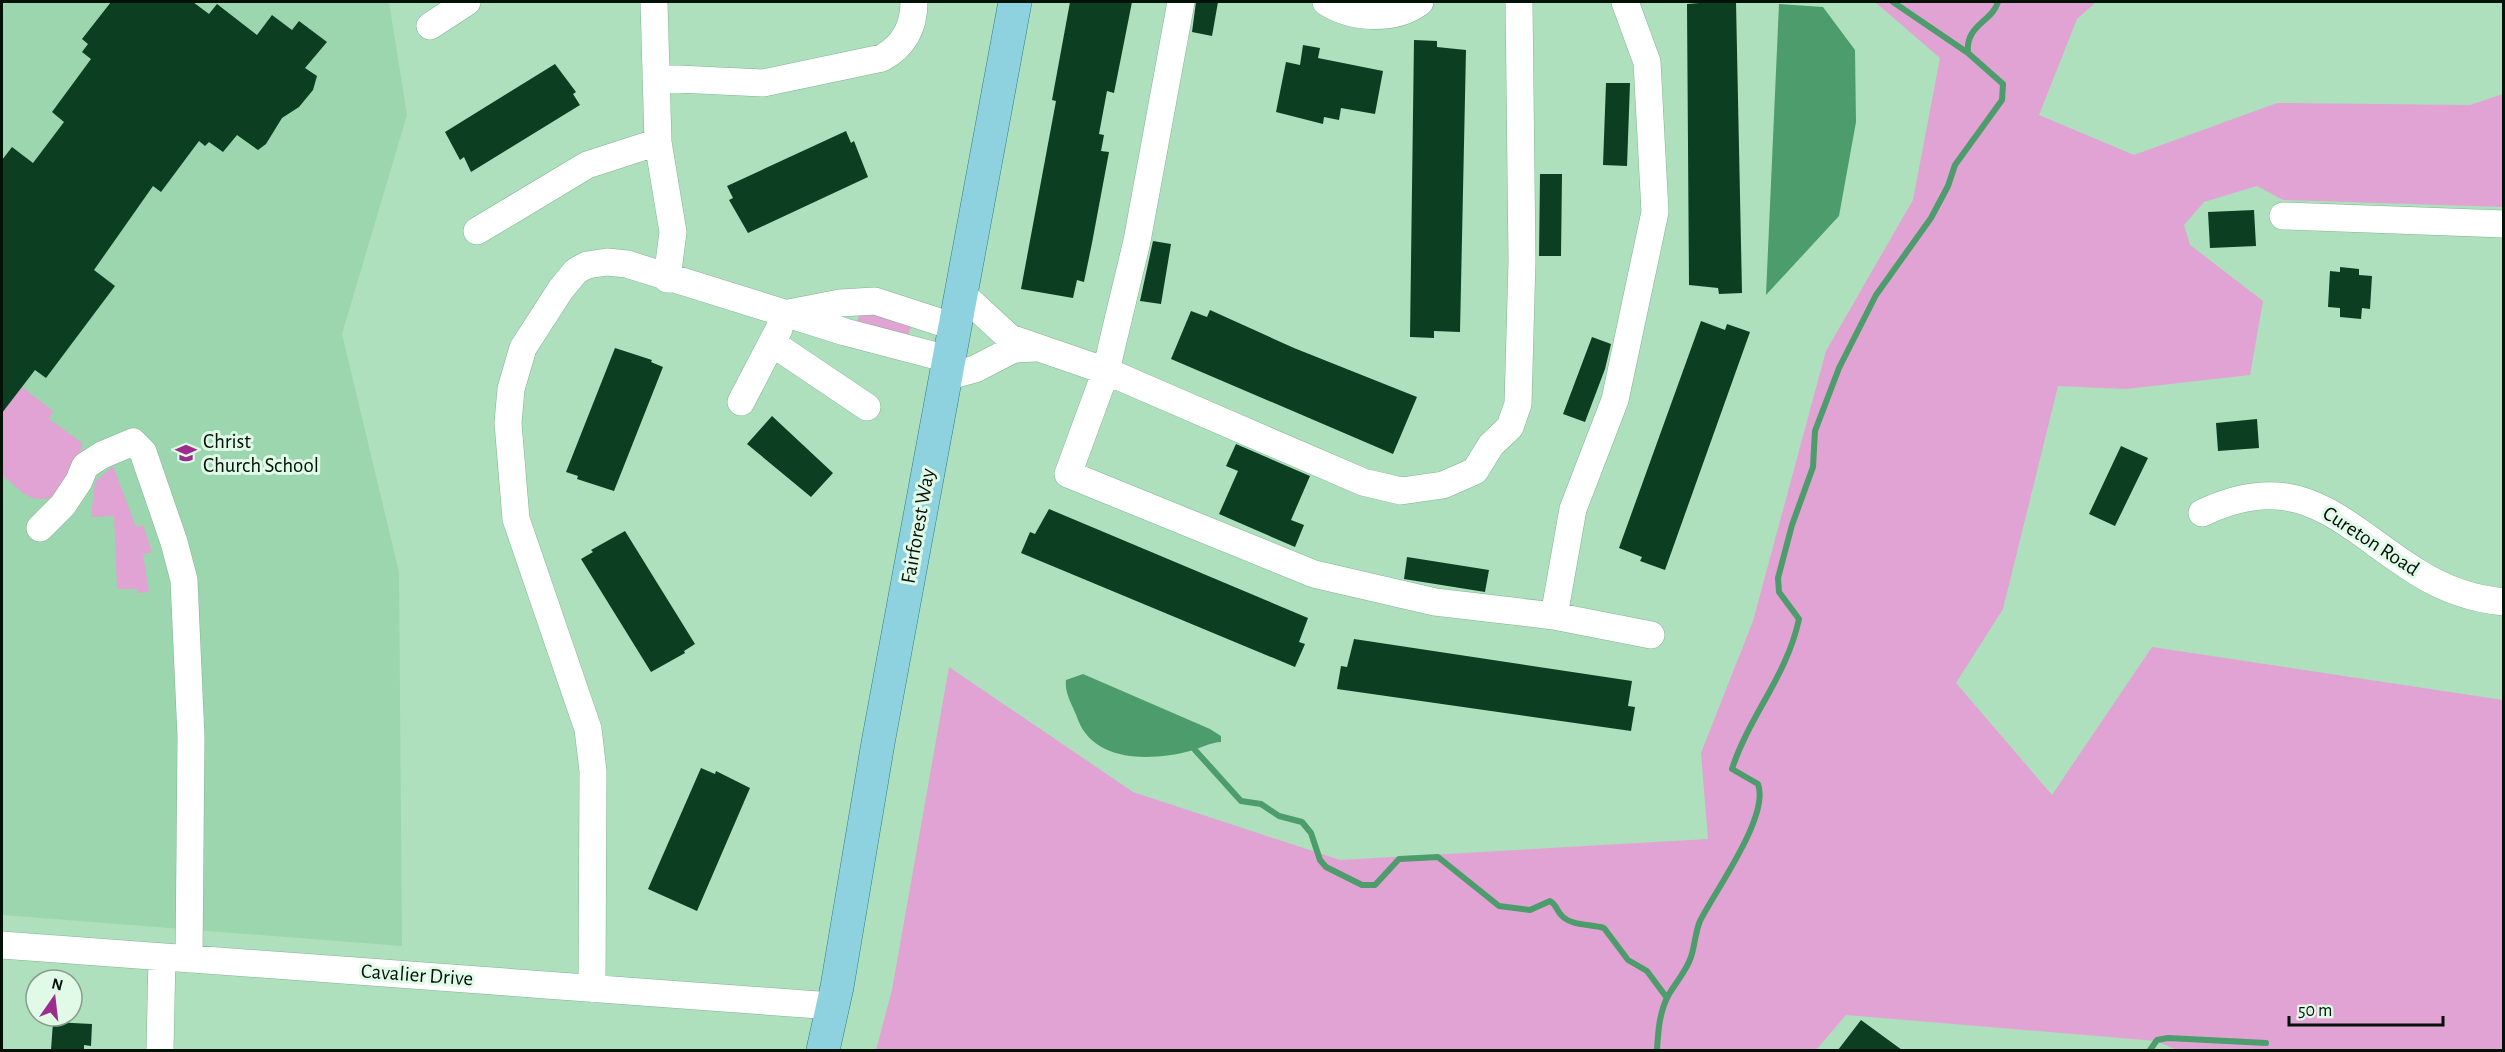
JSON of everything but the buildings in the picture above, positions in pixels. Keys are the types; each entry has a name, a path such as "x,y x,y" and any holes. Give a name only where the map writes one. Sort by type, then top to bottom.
{"main road":[{"name":"Fairforest Way","path":"823,1050 946,368 1016,2"}],"street":[{"path":"430,26 467,2"},
{"path":"654,2 658,142 673,232 667,279"},
{"path":"656,78 763,83 882,58 898,47 907,34 912,20 914,2"},
{"path":"1181,2 1137,242 1106,372 1068,474 1314,574 1435,602 1554,616 1651,635"},
{"path":"1326,2 1363,14 1397,15 1420,2"},
{"path":"961,293 1010,338 1106,372 1372,484 1401,491 1443,485 1475,471 1491,445 1510,427 1518,404 1522,261 1519,2"},
{"path":"1554,616 1573,509 1615,400 1655,212 1647,62 1625,2"},
{"path":"477,231 588,165 658,142"},
{"path":"2283,216 2504,225"},
{"path":"592,989 592,771 588,729 516,519 508,423 511,389 523,348 576,271 595,262 627,264 667,279 788,313 946,368 975,369 1014,349 1037,348"},
{"path":"788,313 840,303 875,301 955,327"},
{"path":"741,402 788,313"},
{"path":"772,343 867,408"},
{"path":"40,528 63,505 80,481 85,466 102,455 133,442 143,452 174,542 184,580 191,737 189,959"},
{"name":"Cureton Road","path":"2202,513 2228,502 2255,497 2278,496 2306,501 2352,525 2417,572 2442,586 2462,594 2504,602"},
{"name":"Cavalier Drive","path":"2,945 832,1006"},
{"path":"160,1050 162,957"}],"shaded area":[{"name":"Christ Church School","path":"2,2 389,2 407,115 342,334 399,572 402,946 2,915"},
{"path":"1875,2 2096,2 2077,19 2039,115 2134,155 2277,103 2470,105 2503,94 2503,207 2283,200 2257,186 2204,202 2184,225 2190,245 2263,301 2250,375 2126,389 2058,386 2003,609 1956,683 2052,795 2152,647 2503,700 2503,1050 2177,1050 2156,1041 1846,1015 1816,1050 876,1050 892,990 949,667 1133,792 1340,860 1708,839 1701,753 1753,621 1826,351 1913,200 1940,58"},
{"path":"1779,4 1823,7 1855,50 1856,122 1839,216 1766,295"},
{"path":"861,310 912,324 908,335 857,322"},
{"path":"22,387 53,411 49,419 82,443 79,460 62,495 42,499 29,496 2,475 2,413"},
{"path":"113,466 136,527 143,525 152,552 143,554 149,592 138,593 138,589 117,589 114,516 91,517 95,482"},
{"path":"1083,674 1210,729 1221,736 1221,742 1190,751 1159,756 1142,757 1111,751 1097,744 1086,734 1068,695 1066,680"}],"waterway":[{"path":"1893,2 1968,53"},
{"path":"1657,1050 1665,1003 1689,962 1700,921 1739,853 1756,815 1760,798 1758,784 1732,769 1748,731 1786,659 1799,619 1779,592 1778,578 1792,525 1813,467 1815,431 1839,368 1876,295 1931,218 1948,186 1955,165 2002,100 2003,84 1968,53 1971,36 1995,9 1998,2"},
{"path":"1195,750 1241,801 1261,804 1279,816 1302,822 1311,833 1320,860 1326,867 1362,885 1375,885 1399,859 1438,857 1499,906 1530,910 1550,901 1566,919 1604,928 1628,960 1647,971 1667,998"},
{"path":"2150,1050 2157,1040 2168,1038 2266,1043"}],"place":[{"name":"Christ Church School","path":"186,453"}]}
